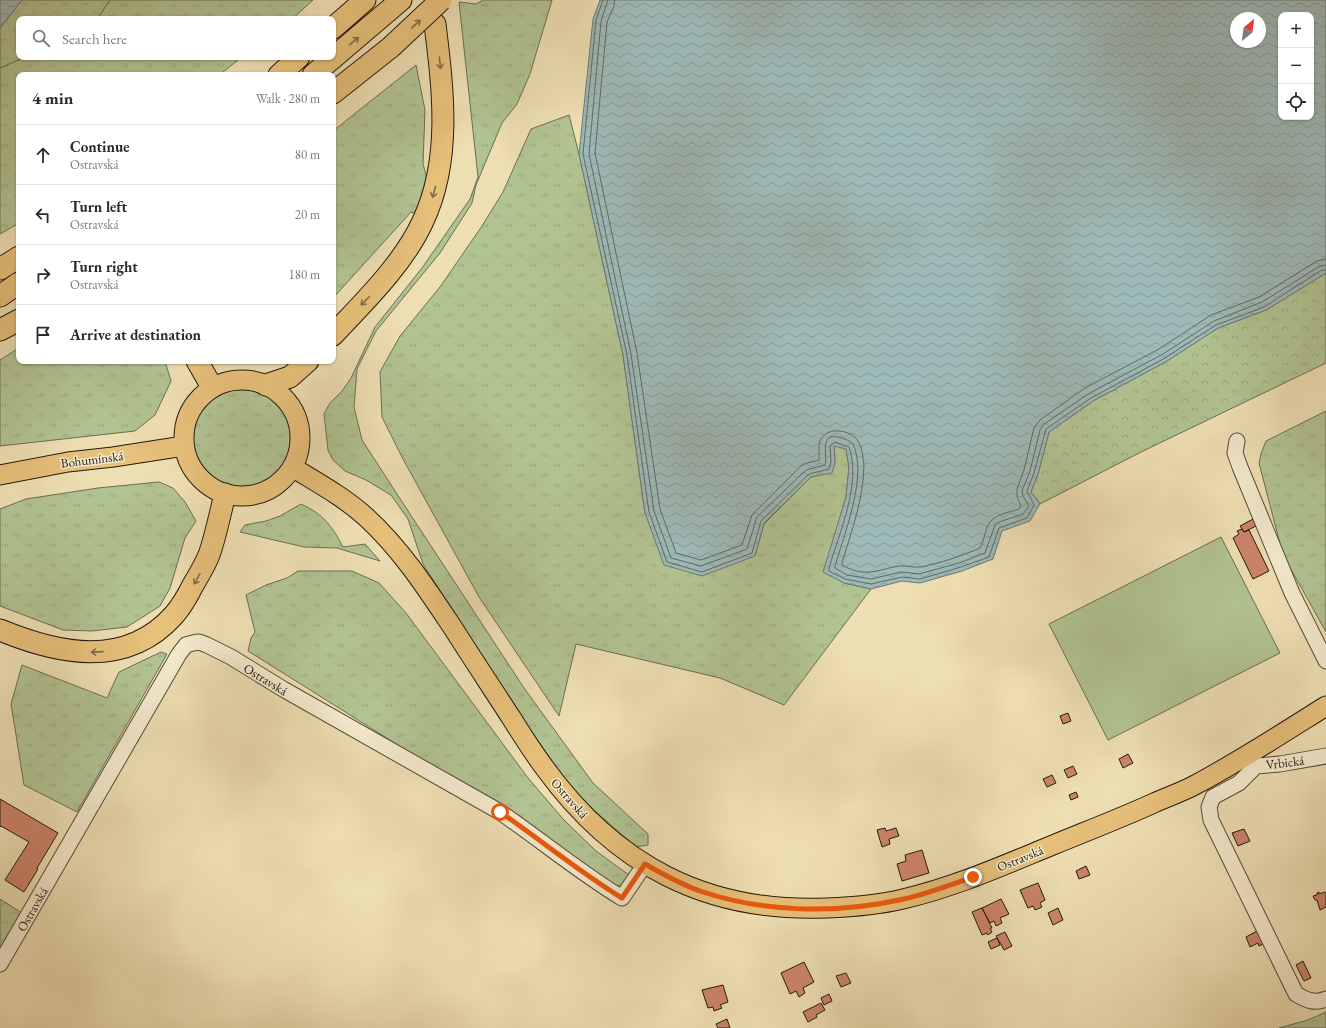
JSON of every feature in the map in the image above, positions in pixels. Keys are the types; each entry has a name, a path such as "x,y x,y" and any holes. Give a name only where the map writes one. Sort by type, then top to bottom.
{"highway":[{"path":"336,25 365,0"},
{"path":"336,91 391,47 441,0"},
{"path":"336,56 395,6"},
{"path":"336,332 371,295 406,250 418,231 435,190 440,163 443,122 442,80 435,24"},
{"path":"282,72 296,60"},
{"path":"317,72 331,60"},
{"path":"0,268 16,258"},
{"path":"0,296 16,286"},
{"path":"0,330 16,322"},
{"path":"199,364 212,387"},
{"path":"266,385 290,377 305,364"},
{"path":"0,630 24,640 58,650 74,652 104,651 133,644 157,630 179,609 208,556 225,494"}],"main road":[{"path":"243,379 266,385 284,397 296,415 300,431 300,447 297,457 282,481 263,492 242,496 225,494 215,490 197,476 189,462 184,446 184,429 189,412 198,398 212,387 227,381 243,379"},
{"name":"Bohumínská","path":"0,475 68,462 114,457 184,446"},
{"name":"Ostravská","path":"292,467 343,498 368,519 391,543 433,598 543,766 563,792 600,830 645,864 680,883 700,891 737,901 773,908 806,909 870,905 912,897 973,877 1123,816 1253,760 1326,706"}],"street":[{"path":"1237,441 1235,453 1240,467 1292,593 1326,660"},
{"name":"Ostravská","path":"0,964 179,654 186,645 192,643 203,644 231,657 283,689 500,812 524,828 595,882 622,898 645,864"},
{"name":"Vrbická","path":"1253,760 1280,764 1326,756"},
{"path":"1253,760 1239,783 1213,797 1209,807 1211,820 1296,994 1306,1000 1320,1002 1326,999"}],"green space":[{"path":"22,0 110,0 99,16 16,16 16,60 18,60 0,68 0,28"},
{"path":"110,0 313,0 295,16 99,16"},
{"path":"483,0 552,0 530,74 517,104 502,123 476,185 472,203 440,253 376,331 357,369 354,407 362,440 524,688 593,783 648,834 648,845 636,847 574,793 502,688 423,564 408,519 391,495 366,480 345,471 333,460 328,450 324,414 330,403 342,391 351,378 375,327 422,268 470,199 478,177 459,2 476,4"},
{"path":"18,60 238,60 223,72 16,72 16,225 0,234 0,68"},
{"path":"416,65 425,110 423,164 430,188 420,216 411,212 336,295 336,129"},
{"path":"569,115 623,355 645,513 755,556 764,524 811,477 835,463 834,445 846,449 849,467 846,497 824,572 844,583 871,589 784,705 720,678 576,644 559,716 479,597 403,459 382,417 380,372 400,336 440,287 482,226 503,192 531,129"},
{"path":"1326,273 1326,363 1141,452 1040,504 1031,492 1038,474 1049,432 1093,401 1167,361 1218,328 1266,310"},
{"path":"16,350 16,364 166,364 171,381 155,415 135,431 0,446 0,360"},
{"path":"241,388 260,392 277,403 288,420 292,439 288,458 277,475 260,486 241,490 222,486 205,475 194,458 190,439 194,420 205,403 222,392"},
{"path":"1326,411 1326,632 1283,555 1259,463 1266,441"},
{"path":"159,482 173,488 185,502 196,521 185,538 170,588 160,606 127,627 92,631 63,630 0,606 0,509 26,499 98,488"},
{"path":"301,504 321,516 326,521 343,547 365,544 380,561 337,548 304,547 240,532 245,525 266,521 280,516"},
{"path":"1221,537 1280,653 1108,740 1049,624"},
{"path":"298,571 352,571 379,583 406,613 528,778 564,820 596,851 629,875 625,883 618,886 607,883 568,852 500,803 401,747 248,651 251,638 255,632 246,595 266,585 287,578"},
{"path":"161,652 167,654 77,812 24,785 11,704 22,665 107,698 119,672"},
{"path":"0,899 22,913 0,954"},
{"path":"1326,1012 1326,1028 1279,1028 1308,1020"}],"water":[{"path":"0,0 22,0 0,28"},
{"path":"600,0 1326,0 1326,273 1266,310 1218,328 1167,361 1093,401 1049,432 1038,474 1031,492 1040,504 1030,521 1002,531 993,559 962,571 920,583 902,581 871,589 844,583 823,572 846,497 849,467 846,449 834,446 835,463 832,473 811,477 764,523 755,556 702,576 664,565 645,513 623,355 579,154 593,19"}],"building":[{"path":"1253,519 1256,526 1244,532 1240,526"},
{"path":"1242,529 1244,532 1249,530 1269,571 1253,579 1233,538 1239,534 1237,531"},
{"path":"1068,713 1071,721 1063,724 1060,716"},
{"path":"1128,754 1133,763 1123,768 1119,759"},
{"path":"1073,766 1077,774 1068,778 1064,770"},
{"path":"1052,775 1056,783 1047,787 1043,779"},
{"path":"1076,792 1078,797 1071,800 1069,795"},
{"path":"0,799 58,833 24,892 5,880 29,842 1,826 0,827"},
{"path":"885,828 886,831 896,828 899,836 889,839 890,844 882,847 877,830"},
{"path":"1244,829 1250,841 1238,846 1232,833"},
{"path":"922,850 929,873 902,881 897,864 906,861 905,855"},
{"path":"1086,866 1090,875 1079,879 1076,871"},
{"path":"1038,883 1045,900 1040,903 1042,907 1035,910 1033,906 1028,908 1020,890"},
{"path":"1319,892 1319,894 1325,892 1326,894 1326,907 1320,910 1317,900 1315,900 1313,896 1317,895"},
{"path":"1001,899 1009,914 1000,918 1002,923 996,926 994,921 990,923 982,908"},
{"path":"982,908 992,928 990,928 992,932 988,935 987,933 982,935 972,912"},
{"path":"1058,908 1063,920 1053,925 1048,913"},
{"path":"1257,931 1263,944 1259,946 1258,943 1250,947 1246,937"},
{"path":"1005,932 1012,946 1004,950 996,936"},
{"path":"997,938 1000,945 991,949 988,942"},
{"path":"1303,961 1311,978 1304,981 1296,965"},
{"path":"804,962 814,982 803,988 805,993 799,997 796,991 790,994 781,973"},
{"path":"846,973 851,983 841,987 836,976"},
{"path":"723,985 728,1002 720,1005 722,1008 714,1011 713,1007 708,1008 702,990"},
{"path":"829,994 832,1001 824,1005 821,998"},
{"path":"821,1003 825,1010 808,1022 803,1012"},
{"path":"727,1019 730,1028 718,1028 716,1024"}],"route":[{"path":"500,812 524,828 595,882 622,898 645,864 680,883 700,891 737,901 773,908 806,909 870,905 905,899 973,877"}]}
